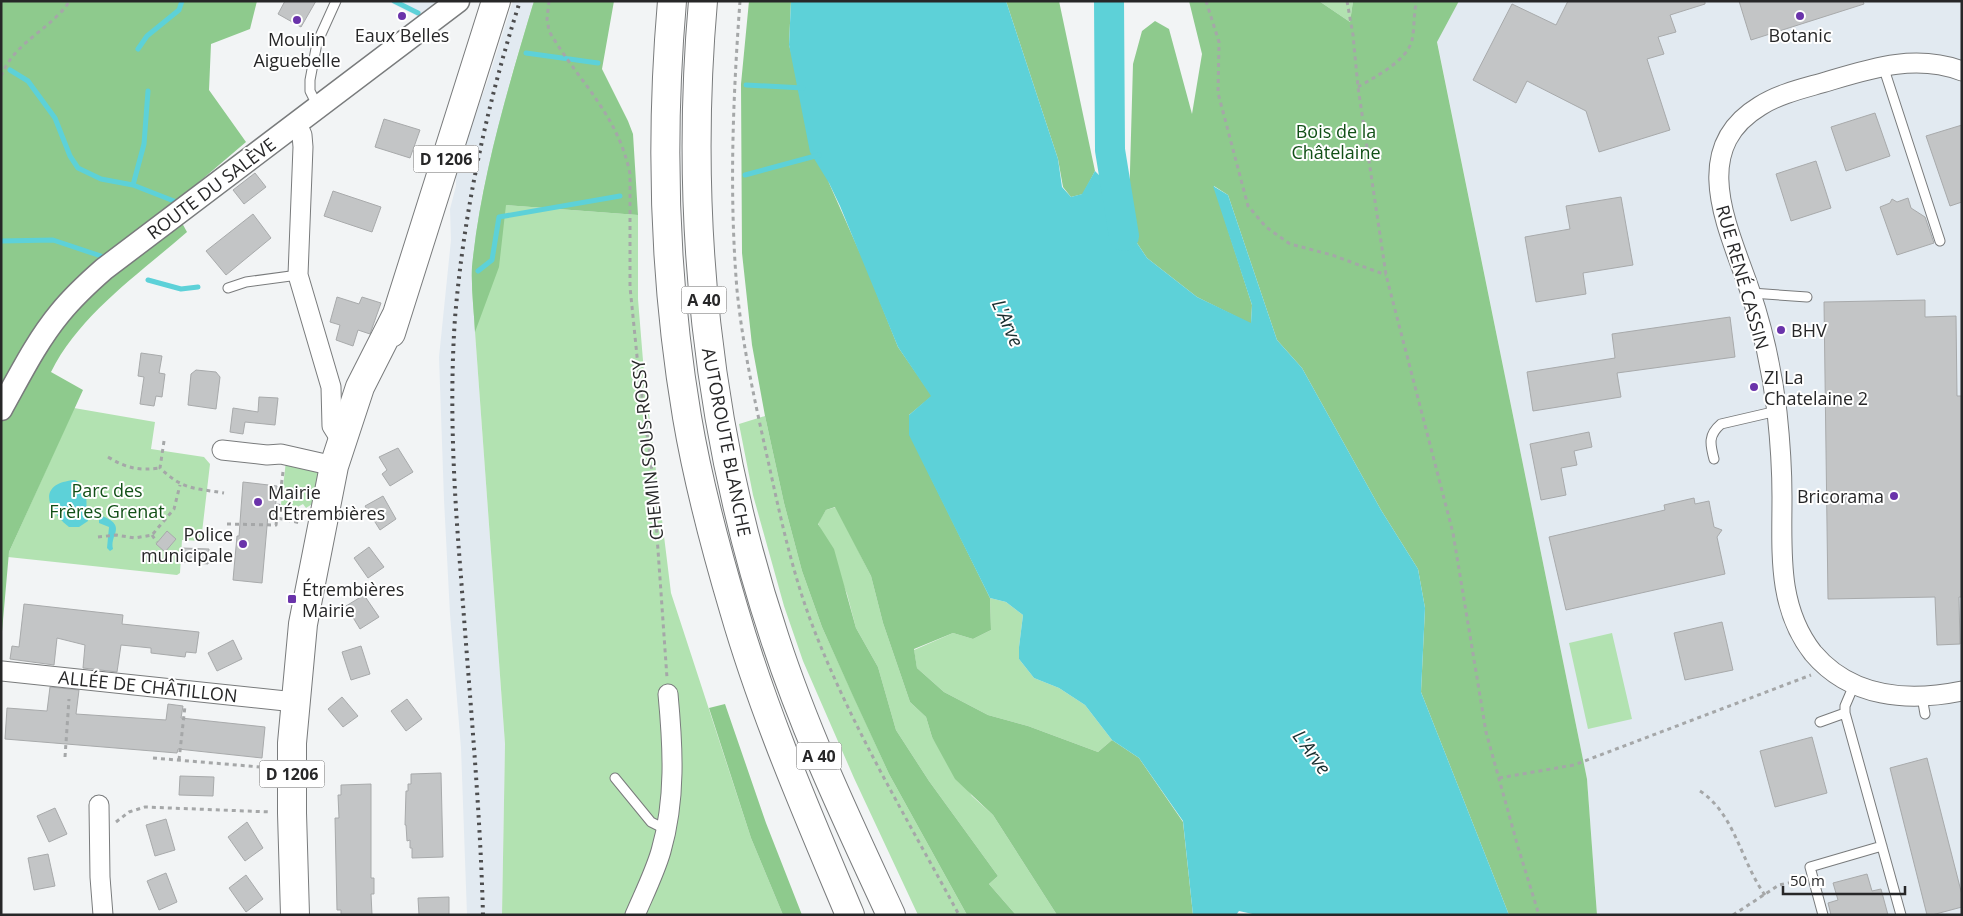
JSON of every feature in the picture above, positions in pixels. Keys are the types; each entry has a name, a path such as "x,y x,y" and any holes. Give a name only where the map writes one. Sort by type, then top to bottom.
{"main road":[{"name":"D 1206","path":"295,915 292,770 295,702 314,525 341,468 381,372 396,316 496,1"},
{"name":"AUTOROUTE BLANCHE","path":"672,1 667,99 666,178 672,308 693,448 712,530 734,611 767,710 830,868 851,915"},
{"name":"AUTOROUTE BLANCHE","path":"703,1 698,102 697,192 709,351 730,473 760,592 789,680 826,773 891,915"},
{"name":"D 1206","path":"341,468 344,438 362,382 396,316"},
{"path":"734,611 766,733 784,790 831,915"}],"street":[{"name":"ROUTE DU SALÈVE","path":"1,409 45,334 86,285 458,1"},
{"name":"RUE RENÉ CASSIN","path":"1962,71 1929,63 1899,63 1793,91 1767,102 1742,120 1726,142 1719,166 1718,182 1720,198 1761,330 1777,411 1782,486 1782,558 1786,598 1795,623 1812,651 1829,668 1854,685 1924,705 1962,691"},
{"path":"296,124 302,135 303,147 298,275 331,387 332,426 337,434 344,438"},
{"path":"222,450 285,455 341,468"},
{"name":"ALLÉE DE CHÂTILLON","path":"2,671 295,702"},
{"path":"635,915 661,853 667,830 673,781 668,694"},
{"path":"100,805 103,915"}],"lane":[{"path":"318,107 310,91 310,80 317,43 336,1"},
{"path":"1883,66 1940,241"},
{"path":"228,288 246,282 298,275"},
{"path":"1751,293 1807,297"},
{"path":"1714,459 1709,441 1721,424 1777,411"},
{"path":"1854,685 1845,706 1845,713 1901,915"},
{"path":"1820,722 1845,713"},
{"path":"615,778 651,822 667,830"},
{"path":"1823,915 1810,867 1882,846"}],"path":[{"path":"1,76 4,68 26,41 57,17 70,1"},
{"name":"CHEMIN SOUS-ROSSY","path":"549,1 547,19 549,31 612,122 626,156 630,174 630,287 653,479 668,694"},
{"path":"740,1 733,92 733,216 737,291 750,375 782,523 793,568 813,627 848,710 959,915"},
{"path":"1206,1 1219,42 1218,93 1248,206 1266,227 1290,244 1332,255 1386,275"},
{"path":"1347,1 1386,275 1454,533 1486,732 1539,915"},
{"path":"1358,88 1383,72 1404,55 1411,46 1417,1"},
{"path":"160,468 164,441"},
{"path":"227,524 276,525 285,455"},
{"path":"108,457 131,468 146,470 160,468"},
{"path":"160,468 172,480 180,484 224,493"},
{"path":"98,537 116,535 135,538 152,535 174,509 180,484"},
{"path":"277,518 314,525"},
{"path":"152,535 157,542"},
{"path":"1499,778 1574,765 1793,682"},
{"path":"179,760 187,691"},
{"path":"64,757 69,699"},
{"path":"153,758 292,770"},
{"path":"1700,791 1709,796 1723,813 1749,870 1765,895"},
{"path":"100,834 129,812 145,807 279,812"},
{"path":"1733,915 1779,886 1813,877"}],"shaded area":[{"path":"387,1 439,1 419,17"},
{"path":"513,1 534,1 512,74 483,191 472,269 505,744 502,915 467,915 461,748 450,614 439,357 451,240 450,209 456,186 456,168 488,80"},
{"path":"1459,1 1962,1 1962,915 1597,915 1587,779 1437,41"}],"green space":[{"path":"1,1 257,1 250,29 211,44 209,90 246,142 172,205 187,232 94,313 63,351 51,372 83,390 9,552 1,643"},
{"path":"534,1 506,205 638,215 638,299 644,373 671,593 751,838 783,915 502,915 505,744 472,267 476,233 489,166 505,100"},
{"path":"534,1 614,1 602,69 633,134 638,215 506,205 499,267 475,332 472,267 476,233 489,166 505,100"},
{"path":"749,1 791,1 789,45 829,183 867,269 898,347 932,396 909,415 910,435 990,598 991,630 973,639 953,633 914,649 917,668 944,692 988,715 1028,726 1098,752 1112,740 1139,758 1183,822 1193,915 1057,915 993,815 955,779 932,737 926,717 910,702 883,623 871,576 835,507 826,510 818,524 834,549 856,628 878,667 896,730 929,781 998,876 989,884 1016,915 967,915 889,774 822,627 802,571 784,503 752,345 742,253 741,84"},
{"path":"1006,1 1059,1 1095,171 1083,194 1071,197 1063,187 1058,159"},
{"name":"Bois de la Châtelaine","path":"1189,1 1319,1 1350,22 1353,1 1459,1 1437,42 1587,779 1597,915 1509,915 1421,692 1425,608 1418,569 1381,510 1302,368 1277,340 1228,195 1214,186 1252,305 1251,324 1197,297 1147,258 1131,234 1129,206 1133,64 1142,31 1155,21 1169,29 1192,114 1202,54"},
{"path":"1319,1 1353,1 1350,22"},
{"name":"Parc des Frères Grenat","path":"74,408 155,422 151,449 204,457 210,464 201,541 182,540 180,573 177,575 8,557"},
{"path":"765,416 784,503 802,571 822,627 889,774 967,915 918,915 854,778 803,661 784,606 753,495 739,424"},
{"path":"286,461 323,469 317,501 306,508 303,504 292,510 290,506 284,509 281,504"},
{"path":"836,507 871,576 883,623 910,702 926,717 932,737 972,796 993,815 1057,915 1016,915 989,884 998,876 929,781 896,730 878,667 856,628 847,594 818,523 826,510"},
{"path":"990,598 1006,602 1023,615 1019,659 1034,678 1059,688 1085,705 1112,740 1098,752 1028,726 988,715 944,692 917,668 914,650 953,633 973,639 991,630"},
{"path":"1612,633 1632,719 1588,729 1569,643"},
{"path":"725,704 766,823 802,915 783,915 751,838 709,708"}],"water":[{"path":"791,1 1006,1 1058,159 1062,187 1071,197 1082,194 1095,171 1129,206 1131,234 1147,258 1197,297 1251,323 1252,305 1213,186 1228,195 1277,340 1302,368 1381,510 1418,569 1425,608 1421,692 1509,915 1257,915 1239,911 1236,915 1193,915 1183,821 1139,758 1112,740 1085,705 1059,688 1034,678 1019,659 1023,615 1006,602 990,598 909,435 909,415 931,396 898,347 840,206 829,183 810,152 789,45"},
{"path":"75,480 84,488 86,493 88,521 79,527 69,527 55,512 49,497 55,486 63,482"},
{"path":"102,516 114,523 116,527 112,544 113,549 110,551 107,548 109,527 99,523 99,517"}],"building":[{"name":"Moulin Aiguebelle","path":"285,1 316,1 301,27 278,14"},
{"path":"1568,1 1705,1 1705,4 1670,15 1676,32 1658,37 1664,54 1647,59 1670,130 1599,152 1586,111 1527,81 1516,103 1473,80 1512,4 1556,25"},
{"path":"1739,1 1863,1 1864,4 1751,40"},
{"path":"1875,113 1890,156 1846,171 1831,127"},
{"path":"384,119 420,130 410,158 375,147"},
{"path":"1962,125 1962,202 1950,206 1926,136"},
{"path":"1816,161 1831,208 1791,221 1776,174"},
{"path":"255,173 266,187 244,204 233,190"},
{"path":"333,191 381,207 372,232 324,216"},
{"path":"1621,197 1633,265 1583,273 1586,294 1536,302 1525,237 1570,229 1566,206"},
{"path":"1908,198 1911,208 1925,217 1934,243 1897,255 1880,207 1890,203 1892,199 1897,202"},
{"path":"253,214 271,238 226,275 206,251"},
{"path":"337,297 359,304 362,297 381,303 370,334 358,330 353,346 336,340 340,325 330,322"},
{"name":"Bricorama","path":"1925,300 1925,317 1956,316 1957,396 1962,396 1962,597 1959,597 1960,644 1937,645 1935,597 1828,599 1824,302"},
{"path":"1730,317 1735,357 1617,373 1621,397 1533,411 1527,372 1615,358 1612,334"},
{"path":"141,353 162,356 159,373 165,374 162,397 156,396 154,406 140,404 144,377 138,376"},
{"path":"196,370 216,372 220,377 216,409 188,405 191,374"},
{"path":"259,397 278,398 275,425 245,422 243,434 230,432 233,408 258,412"},
{"path":"1589,432 1592,447 1574,451 1577,465 1561,468 1566,495 1541,500 1530,444"},
{"path":"398,448 413,472 390,486 382,474 387,470 379,457"},
{"path":"243,482 277,486 275,515 268,515 262,583 233,580 237,536 239,536"},
{"path":"383,496 396,519 380,530 365,506"},
{"path":"1694,498 1695,504 1709,501 1714,527 1722,530 1717,537 1725,574 1566,610 1549,537 1665,510 1664,505"},
{"path":"167,531 176,539 165,552 156,544"},
{"path":"369,547 384,567 368,578 354,558"},
{"path":"182,548 209,549 208,564 181,562"},
{"path":"364,595 379,617 360,629 346,606"},
{"path":"24,604 123,615 122,624 199,632 196,653 186,652 185,657 151,653 151,648 121,645 117,672 83,668 85,645 57,638 54,665 10,659 12,646 19,647"},
{"path":"1722,622 1733,670 1685,680 1674,633"},
{"path":"233,640 242,659 217,671 208,653"},
{"path":"361,646 370,674 351,680 342,652"},
{"path":"50,687 79,690 76,714 166,720 168,704 183,706 181,718 265,727 262,758 178,749 177,753 5,739 7,708 47,711"},
{"path":"342,697 358,716 343,727 328,709"},
{"path":"407,699 422,719 406,731 391,711"},
{"path":"1812,737 1827,793 1775,807 1760,751"},
{"path":"1927,758 1962,895 1962,907 1932,915 1927,915 1890,768"},
{"path":"441,773 443,857 412,858 412,848 410,848 410,840 407,841 405,825 406,791 408,791 408,784 411,784 411,774"},
{"path":"180,776 214,777 213,796 179,795"},
{"path":"371,784 371,878 374,878 374,894 371,894 372,915 341,915 341,910 337,910 335,818 339,818 338,795 341,795 341,785"},
{"path":"55,808 67,834 49,842 37,816"},
{"path":"166,819 175,850 155,856 146,825"},
{"path":"247,822 263,848 245,861 228,837"},
{"path":"48,854 55,886 34,890 28,858"},
{"path":"166,873 177,902 159,910 147,881"},
{"path":"1867,874 1872,891 1881,889 1888,915 1831,915 1828,903 1838,900 1833,883"},
{"path":"246,875 263,899 246,912 229,888"},
{"path":"449,897 449,915 419,915 418,898"}],"waterway":[{"path":"138,49 147,36 179,10 182,1"},
{"path":"394,1 418,13"},
{"name":"L'Arve","path":"1109,1 1110,150 1124,236"},
{"path":"526,53 598,63"},
{"path":"10,70 28,81 55,118 70,156 78,168 101,179 133,185"},
{"path":"746,85 803,88"},
{"path":"148,91 144,144 133,185 179,203"},
{"path":"745,175 819,155"},
{"path":"478,271 492,260 499,217 620,196"},
{"path":"1,241 53,240 101,256"},
{"path":"148,280 181,289 198,287"}],"railway":[{"path":"483,915 477,788 454,480 453,350 464,237 478,158 497,79 520,1"}],"place":[{"name":"Eaux Belles","path":"402,16"},
{"name":"Botanic","path":"1800,16"},
{"name":"Moulin Aiguebelle","path":"297,20"},
{"name":"BHV","path":"1781,330"},
{"name":"ZI La Chatelaine 2","path":"1754,387"},
{"name":"Bricorama","path":"1894,496"},
{"name":"Mairie d'Étrembières","path":"258,502"},
{"name":"Police municipale","path":"243,544"},
{"name":"Étrembières Mairie","path":"292,599"}]}
